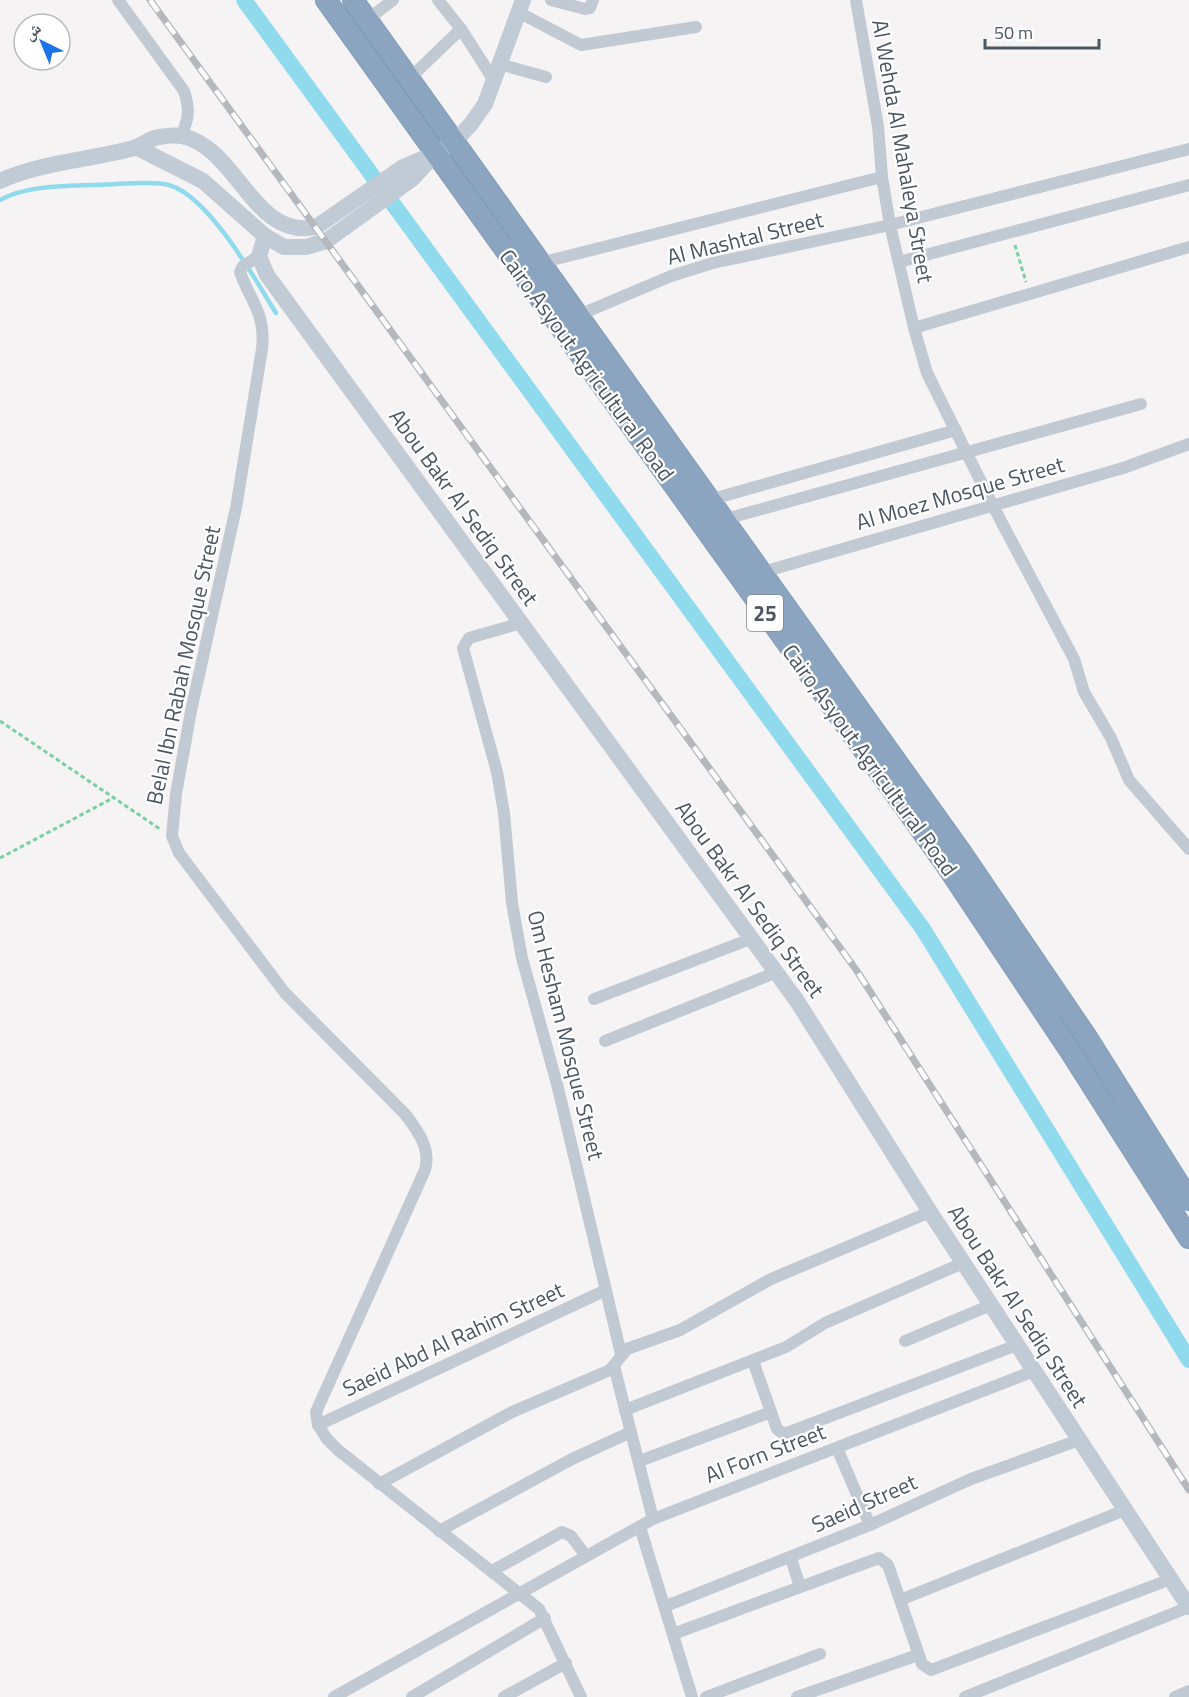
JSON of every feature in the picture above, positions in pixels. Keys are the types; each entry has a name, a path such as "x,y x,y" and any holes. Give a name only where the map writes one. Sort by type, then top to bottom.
{"highway":[{"name":"Cairo,Asyout Agricultural Road","path":"326,0 540,263 579,315 722,520 1018,934 1114,1099 1189,1238"},
{"name":"Cairo,Asyout Agricultural Road","path":"353,0 409,79 445,148 741,579 944,862 1001,946 1189,1200"},
{"path":"1001,946 1018,934"}],"street":[{"path":"118,0 184,91 189,107 187,122 181,136"},
{"path":"367,20 393,0"},
{"path":"438,0 496,72 546,77"},
{"path":"551,0 585,9 590,8 593,0"},
{"name":"Al Wehda Al Mahaleya Street","path":"856,0 878,126 882,177 890,225 927,373 993,506 1074,659 1084,692 1111,738 1129,780 1189,849"},
{"path":"0,180 22,172 136,147 158,137 181,136 199,143 215,154 273,219 286,227 300,230 316,227 408,173 445,148 485,104 520,6 581,45 696,27"},
{"path":"409,79 461,29"},
{"path":"136,147 203,181 265,236 284,247 306,247 338,234 408,173"},
{"name":"Al Mashtal Street","path":"579,315 692,269 890,225 1189,148"},
{"path":"540,263 882,177"},
{"path":"899,262 1189,185"},
{"path":"250,261 265,236"},
{"path":"914,328 1189,247"},
{"name":"Abou Bakr Al Sediq Street","path":"250,261 267,274 777,972 963,1263 1189,1607"},
{"name":"Belal Ibn Rabah Mosque Street","path":"250,261 241,276 260,312 263,336 236,507 191,711 176,794 172,836 179,853 285,993 405,1114 419,1132 426,1150 425,1170 316,1412 318,1425"},
{"path":"722,520 1141,404"},
{"path":"709,500 956,430"},
{"name":"Al Moez Mosque Street","path":"741,579 1123,468 1189,444"},
{"name":"Om Hesham Mosque Street","path":"521,623 469,638 463,648 498,780 512,903 522,958 557,1084 621,1354"},
{"path":"594,999 753,938"},
{"path":"605,1041 777,972"},
{"path":"379,1484 512,1412 600,1375 614,1366 621,1354 633,1347 704,1320 780,1275 930,1212"},
{"path":"625,1410 786,1347 825,1323 963,1263"},
{"name":"Saeid Abd Al Rahim Street","path":"318,1425 606,1290"},
{"path":"905,1341 991,1305"},
{"path":"753,1361 778,1431 784,1434 1017,1345"},
{"path":"614,1366 653,1519"},
{"name":"Al Forn Street","path":"334,1697 653,1519 1034,1371"},
{"path":"639,1461 771,1413"},
{"path":"318,1425 327,1439 379,1484 539,1609 581,1697"},
{"path":"439,1531 572,1459 631,1432"},
{"name":"Saeid Street","path":"666,1606 791,1558 971,1479 1079,1440"},
{"path":"837,1448 870,1525"},
{"path":"900,1600 1125,1510"},
{"path":"640,1527 692,1697"},
{"path":"492,1571 562,1532 571,1536 586,1556"},
{"path":"791,1558 800,1587"},
{"path":"674,1634 879,1558 888,1565 924,1668 931,1670 1171,1579"},
{"path":"964,1697 1189,1607"},
{"path":"412,1697 545,1618"},
{"path":"706,1697 820,1654"},
{"path":"797,1697 918,1655"},
{"path":"504,1697 566,1663"},
{"path":"1175,1697 1189,1691"}],"path":[{"path":"1011,232 1030,295"},
{"path":"0,721 172,836"},
{"path":"0,858 113,798"}],"waterway":[{"path":"244,0 923,929 1189,1360"},
{"path":"0,200 32,189 68,186 155,183 180,190 196,201 228,238 276,313"}],"railway":[{"path":"150,0 857,971 1189,1490"}]}
